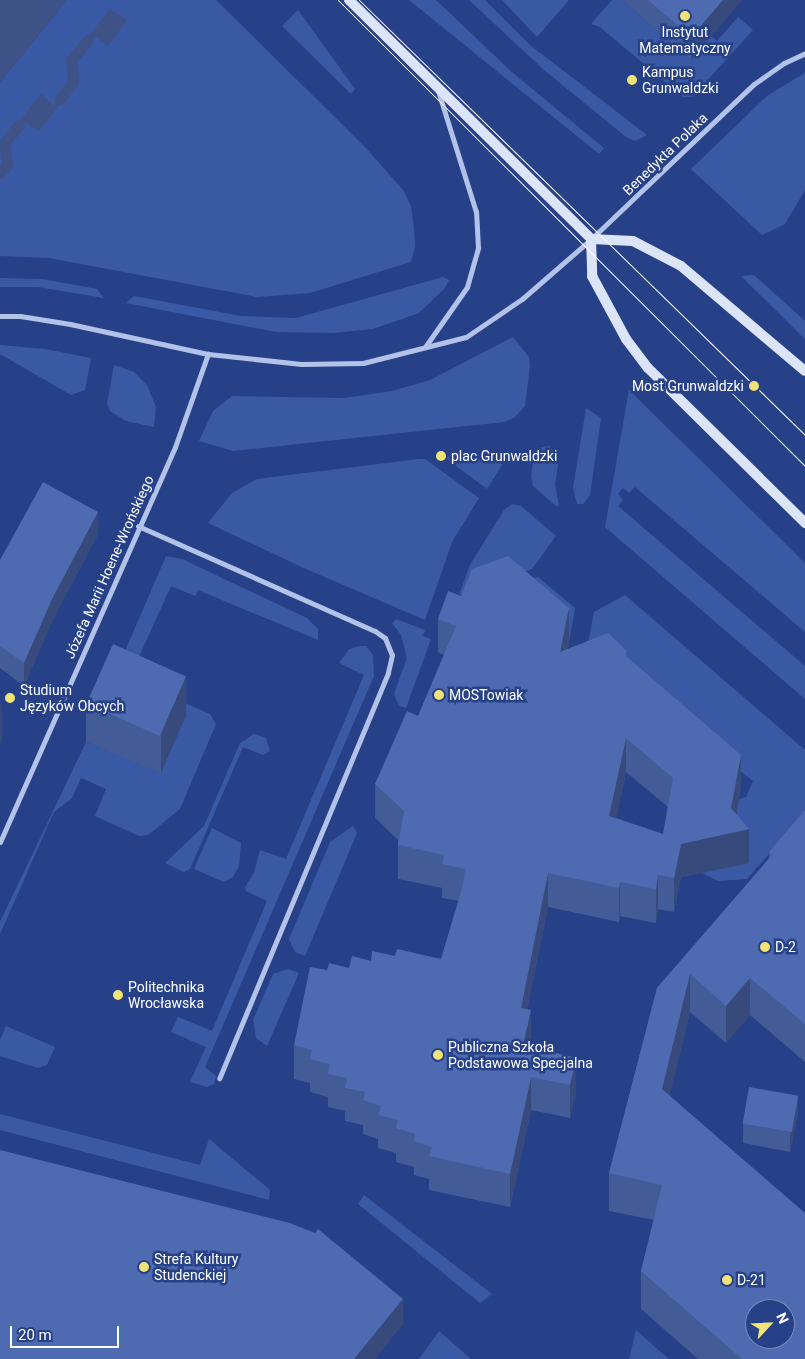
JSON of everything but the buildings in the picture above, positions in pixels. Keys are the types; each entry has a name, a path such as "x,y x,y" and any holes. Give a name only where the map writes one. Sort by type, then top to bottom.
{"main road":[{"path":"349,0 591,240 633,242 681,266 805,371"},
{"path":"591,240 592,276 626,339 648,368 805,523"}],"street":[{"name":"Benedykta Polaka","path":"0,316 20,316 70,324 208,354 329,365 394,357 466,337 490,323 591,240 754,84 784,63 805,53"},
{"path":"424,348 466,287 478,242 476,212 437,86"},
{"name":"Józefa Marii Hoene-Wrońskiego","path":"0,842 138,526 175,447 208,354"},
{"path":"138,526 375,630 385,638 392,654 388,673 220,1078"}],"shaded area":[{"path":"0,0 67,0 0,82"},
{"path":"67,0 216,0 365,147 403,190 411,206 414,229 415,247 411,262 310,293 257,297 49,258 0,256 0,82"},
{"path":"409,0 436,0 513,73 604,148 599,154"},
{"path":"469,0 485,0 530,45 647,135 635,141 626,137 544,70"},
{"path":"502,0 569,0 537,37"},
{"path":"612,0 622,0 691,60 711,36 717,41 738,17 753,30 692,97 683,97 600,27 591,24"},
{"path":"110,9 127,20 108,46 95,36 81,52 78,50"},
{"path":"298,10 355,89 351,94 282,26"},
{"path":"805,73 805,190 785,224 762,235 691,169 768,95"},
{"path":"68,86 72,89 39,131 24,122 12,138 8,135 41,94 53,105"},
{"path":"754,275 805,321 805,339 741,276"},
{"path":"443,277 449,280 445,288 419,313 373,329 333,333 276,332 126,303 134,296 241,316 296,318"},
{"path":"0,278 42,279 97,289 104,298 38,287 0,287"},
{"path":"513,337 529,357 530,366 525,406 514,418 504,422 233,451 199,441 213,411 232,396 344,398 392,391 430,380"},
{"path":"0,345 45,349 91,358 85,390 71,395 0,354"},
{"path":"114,365 134,372 147,385 156,407 154,427 126,421 110,411 107,403"},
{"path":"629,390 805,563 805,632 635,487 629,493 623,488 618,494 623,500 618,506 805,666 805,699 605,527"},
{"path":"586,408 601,418 590,495 583,504 577,504 573,488"},
{"path":"550,446 559,458 555,485 559,506 556,506 533,486 531,476 535,448"},
{"path":"501,451 507,457 487,489 444,457"},
{"path":"425,459 479,498 452,542 425,620 306,569 208,523 232,493 257,479"},
{"path":"512,504 521,506 556,536 532,569 459,595 470,565 504,510"},
{"path":"166,556 182,559 307,618 318,629 318,640 198,590 195,596 171,586 137,661 155,690 210,714 216,724 180,809 148,835 139,836 95,816 106,789 81,778 72,798 54,812 0,934 0,922 86,742 161,772 186,716 116,672"},
{"path":"538,577 575,608 569,642 508,590"},
{"path":"625,595 805,750 805,813 747,879 718,881 702,873 748,863 731,841 739,799 746,797 753,781 587,649 594,612"},
{"path":"396,619 425,630 423,636 431,639 406,708 399,706 394,694 407,658 401,635 392,623"},
{"path":"366,646 373,655 374,676 205,1067 216,1076 214,1084 207,1087 190,1082 206,1047 171,1032 178,1017 212,1031 267,901 246,891 245,887 254,873 260,850 286,859 364,675 339,663 349,649"},
{"path":"254,734 266,738 270,751 263,755 243,747 190,869 184,872 165,863 204,826 240,743"},
{"path":"353,826 357,833 305,956 295,952 289,939 330,842"},
{"path":"212,828 241,843 239,866 233,877 224,882 194,869"},
{"path":"288,969 299,973 267,1046 256,1038 253,1020 273,974"},
{"path":"6,1026 55,1047 47,1065 38,1068 0,1056 0,1040"},
{"path":"0,1114 200,1165 209,1139 270,1190 269,1200 0,1130"},
{"path":"364,1195 492,1294 480,1303 358,1204"},
{"path":"636,1330 663,1354 669,1359 629,1359"},
{"path":"439,1331 471,1359 419,1359"}],"waterway":[{"path":"60,99 73,82 71,60 88,40"},
{"path":"0,173 7,165 4,143 19,125"}],"tram line":[{"path":"338,0 805,466"},
{"path":"359,0 805,435"}],"place":[{"name":"Instytut Matematyczny","path":"685,16"},
{"name":"Kampus Grunwaldzki","path":"632,80"},
{"name":"Most Grunwaldzki","path":"754,386"},
{"name":"plac Grunwaldzki","path":"441,456"},
{"name":"MOSTowiak","path":"439,695"},
{"name":"Studium Języków Obcych","path":"10,698"},
{"name":"D-2","path":"765,947"},
{"name":"Politechnika Wrocławska","path":"118,995"},
{"name":"Publiczna Szkoła Podstawowa Specjalna","path":"438,1055"},
{"name":"Strefa Kultury Studenckiej","path":"144,1267"},
{"name":"D-21","path":"727,1280"}]}
